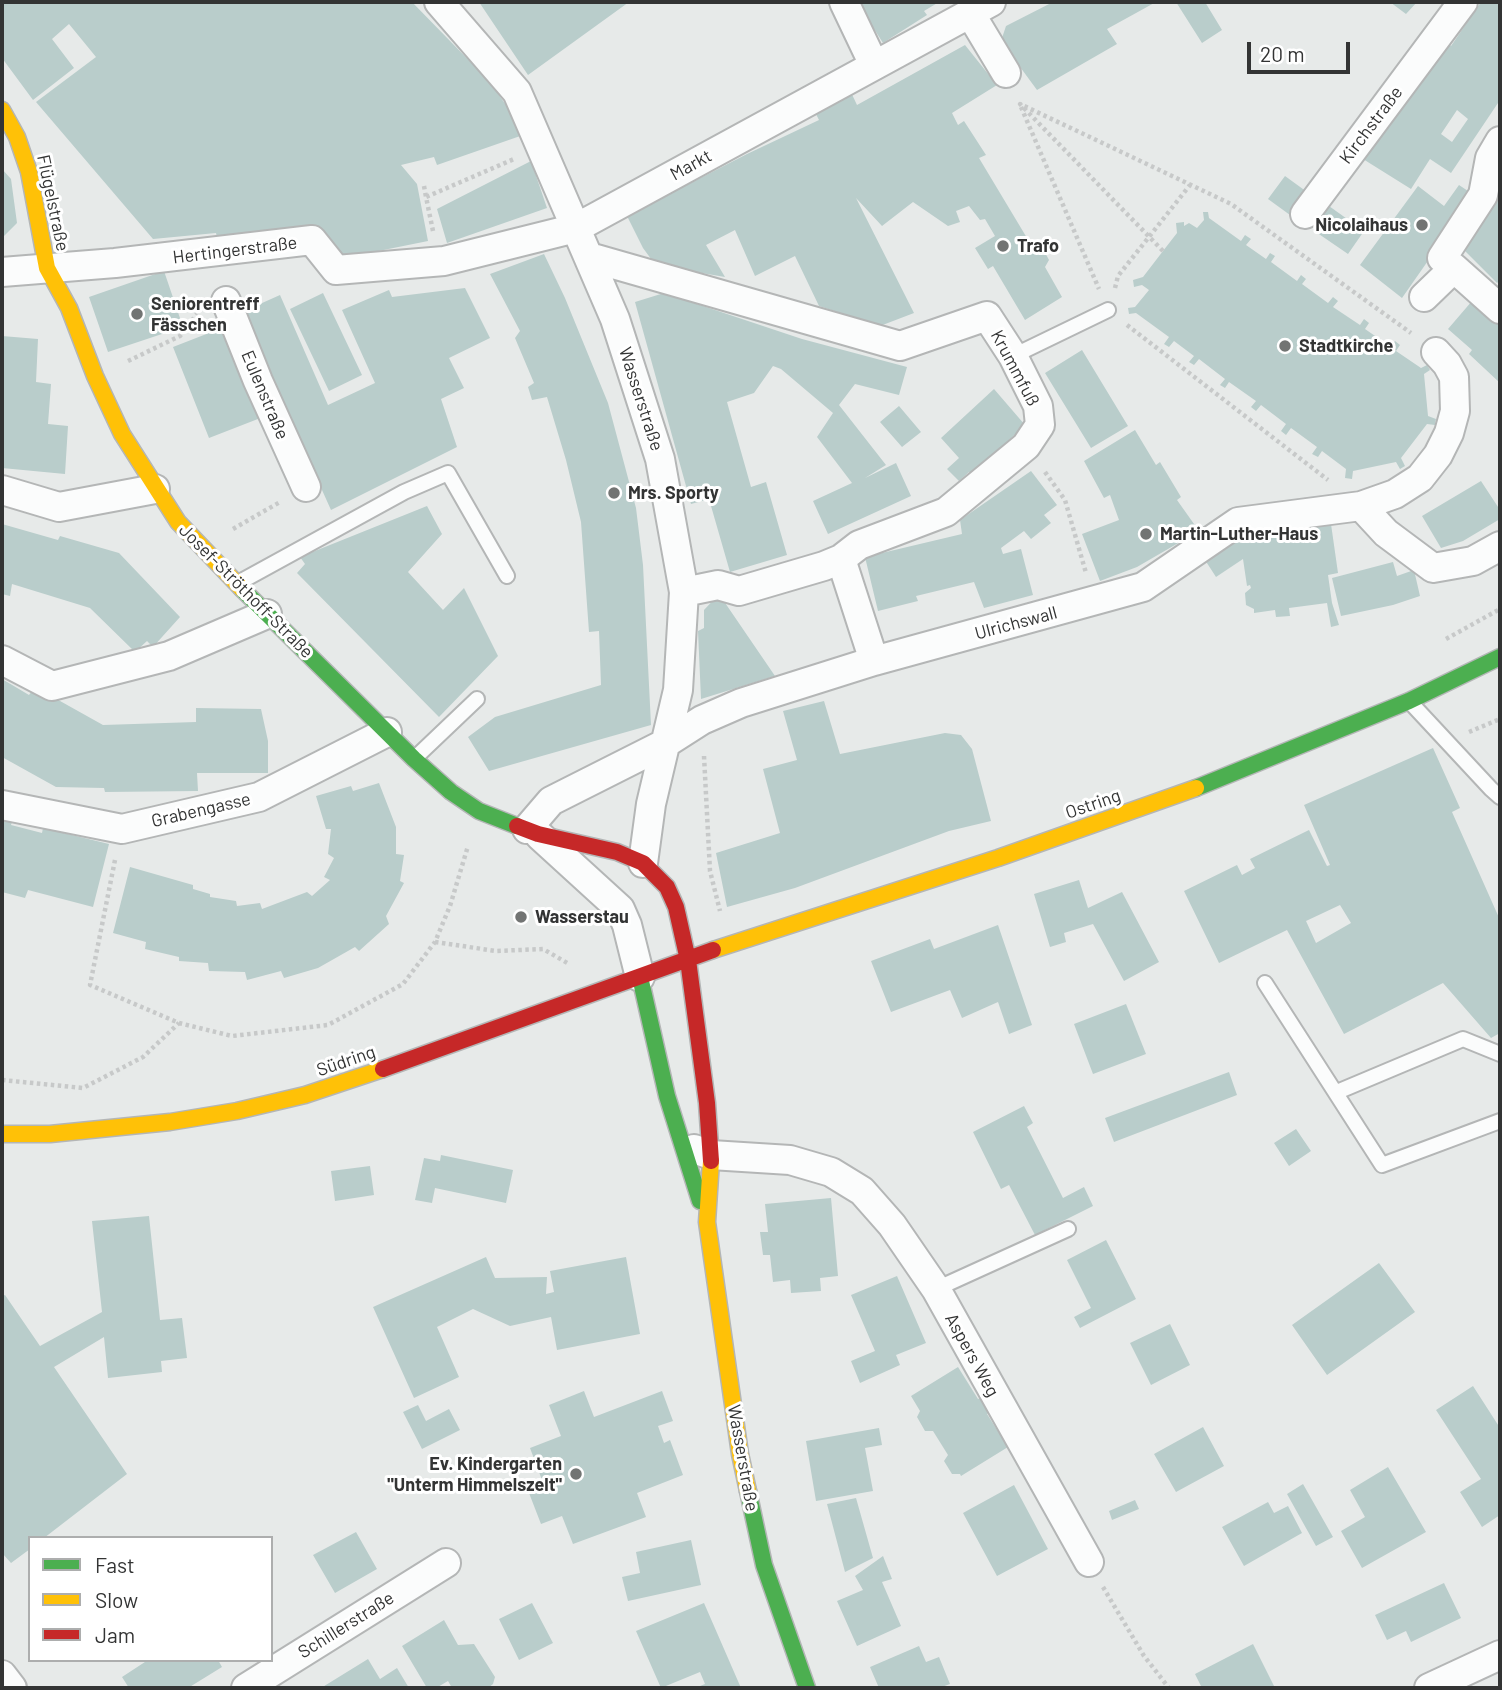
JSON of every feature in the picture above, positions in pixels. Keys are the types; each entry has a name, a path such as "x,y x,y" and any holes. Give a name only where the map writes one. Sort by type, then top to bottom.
{"main road":[{"name":"Flügelstraße","path":"2,110 17,137 29,172 47,268"},
{"name":"Josef-Ströthoff-Straße","path":"47,268 69,308 95,376 122,434 178,522 236,583 414,759 451,792 479,811 532,831 617,852 643,863 667,887 676,907 688,960"},
{"name":"Ostring","path":"688,960 998,858 1188,791 1409,701 1500,657"},
{"name":"Südring","path":"2,1134 99,1131 170,1122 251,1108 305,1095 688,960"},
{"name":"Wasserstraße","path":"688,960 707,1102 711,1155 708,1222 740,1454 764,1565 807,1688"},
{"name":"Wasserstraße","path":"640,977 681,1145 708,1222"},
{"path":"582,998 605,1005"},
{"path":"629,1018 652,1033"}],"street":[{"path":"439,2 517,92 576,228"},
{"path":"844,2 874,65"},
{"name":"Kirchstraße","path":"1305,215 1463,2"},
{"path":"980,8 1006,73"},
{"name":"Markt","path":"576,228 980,8"},
{"path":"1500,141 1490,158 1483,195 1442,258 1500,309"},
{"name":"Wasserstraße","path":"576,228 615,319 660,459 684,592 678,690 651,804 643,863"},
{"name":"Hertingerstraße","path":"2,272 115,263 312,240 336,270 444,261 576,228"},
{"name":"Krummfuß","path":"589,257 900,346 987,316 1013,356 1038,406 1040,425 1026,446 946,512 859,545 841,559 739,592 718,585 684,592"},
{"path":"1424,297 1454,268"},
{"name":"Eulenstraße","path":"215,303 258,381 306,487"},
{"name":"Ulrichswall","path":"666,743 702,720 741,703 874,662 1143,587 1238,522 1361,506 1395,494 1420,478 1438,455 1449,433 1455,411 1454,377 1436,352"},
{"path":"2,490 59,508 155,489"},
{"path":"1361,506 1386,533 1433,568 1473,561 1500,546"},
{"path":"841,559 874,662"},
{"path":"2,660 52,686 169,656 268,614"},
{"name":"Grabengasse","path":"2,805 122,829 259,797 387,732"},
{"path":"532,831 551,801 666,743"},
{"name":"Josef-Ströthoff-Straße","path":"532,831 620,909 628,925 640,977"},
{"name":"Aspers Weg","path":"681,1145 711,1155 790,1160 831,1172 862,1191 892,1225 936,1289 1089,1562"},
{"name":"Schillerstraße","path":"246,1688 446,1563"},
{"path":"1429,1688 1500,1655"},
{"path":"2,1675 12,1688"}],"lane":[{"path":"1013,356 1108,310"},
{"path":"236,583 404,492 449,474 507,576"},
{"path":"414,759 477,699"},
{"path":"1409,701 1500,796"},
{"path":"1265,983 1382,1165 1500,1121"},
{"path":"1337,1092 1463,1039 1500,1054"},
{"path":"936,1289 1068,1229"}],"path":[{"path":"1006,73 1108,310 1361,506"},
{"path":"1020,104 1231,204 1436,352"},
{"path":"1020,104 1163,251"},
{"path":"426,197 541,148"},
{"path":"1108,310 1118,276 1190,185"},
{"path":"424,186 439,260"},
{"path":"95,376 180,336 215,303"},
{"path":"1026,446 1065,500 1095,601"},
{"path":"202,546 306,487"},
{"path":"667,887 710,871 702,720"},
{"path":"122,829 90,985 179,1023 232,1036 328,1025 403,984 435,942 450,906 479,811"},
{"path":"435,942 496,951 543,948 573,967"},
{"path":"2,1080 83,1088 143,1057 179,1023"},
{"path":"1089,1562 1144,1656 1169,1688"}],"building":[{"path":"2,2 412,2 490,82 526,134 437,165 434,157 401,165 417,184 428,241 334,260 323,230 257,239 257,232 218,242 216,233 153,239 36,102 96,57 69,24 52,39 74,68 33,100 2,58"},
{"path":"479,2 629,2 528,75"},
{"path":"857,2 939,2 924,11 927,15 883,43"},
{"path":"1053,2 1156,2 1107,29 1117,44 1037,90 1001,41 1006,26"},
{"path":"1176,2 1205,2 1222,30 1202,43"},
{"path":"1390,2 1417,2 1406,14"},
{"path":"1481,2 1500,2 1500,100 1451,173 1430,159 1411,189 1363,159 1447,42 1451,46","holes":["1457,110 1468,119 1452,142 1441,134"]},
{"path":"965,45 997,85 952,113 958,125 964,121 986,155 979,158 1030,243 1041,245 1049,260 1045,267 1062,297 1025,320 993,266 988,269 975,248 995,236 985,219 980,220 969,206 956,211 960,222 948,226 913,202 882,226 856,198 914,313 880,326 819,306 795,256 755,276 735,230 706,245 725,277 661,266 654,263 643,248 627,216 819,120 812,106 848,86 857,105"},
{"path":"531,161 547,208 447,243 437,209"},
{"path":"2,169 11,179 17,223 2,238"},
{"path":"1285,176 1307,192 1290,215 1268,199"},
{"name":"Nicolaihaus","path":"1459,185 1474,195 1402,298 1360,265 1418,186 1444,206"},
{"path":"1497,200 1500,203 1500,280 1497,283 1459,245"},
{"path":"1329,206 1364,231 1348,254 1313,230"},
{"name":"Stadtkirche","path":"1203,212 1208,212 1209,218 1241,241 1245,235 1251,239 1246,245 1266,259 1270,253 1275,256 1271,262 1297,281 1301,275 1306,279 1302,284 1328,303 1333,297 1338,301 1333,307 1360,325 1364,319 1369,323 1365,329 1391,347 1395,341 1400,345 1396,351 1421,368 1427,365 1430,370 1424,374 1428,416 1436,419 1435,425 1427,424 1401,458 1405,466 1400,469 1396,462 1353,471 1352,479 1345,478 1346,469 1322,451 1318,457 1312,454 1317,447 1291,428 1286,435 1281,431 1286,424 1261,405 1256,411 1251,407 1256,401 1229,382 1225,388 1220,385 1225,379 1199,359 1194,365 1189,362 1194,356 1174,341 1169,347 1164,344 1169,337 1136,313 1129,314 1128,308 1135,307 1149,290 1142,285 1134,287 1133,280 1143,277 1177,233 1176,223 1184,222 1184,226 1189,223 1197,228 1204,220"},
{"path":"544,254 608,403 636,508 643,565 651,725 489,771 468,737 495,717 601,685 599,631 589,632 581,522 566,460 547,397 532,400 528,387 534,383 515,338 520,331 490,274"},
{"name":"Seniorentreff Fässchen","path":"164,271 183,327 108,352 89,297"},
{"path":"465,288 490,338 449,358 464,388 441,399 457,447 331,510 242,312 280,295 328,405 375,383 342,310 389,290 392,297"},
{"path":"323,293 362,375 329,391 290,309"},
{"path":"664,293 802,339 907,367 899,395 855,384 839,405 886,465 865,478 896,463 911,496 828,534 813,501 852,483 817,437 833,413 781,369 773,366 754,393 727,402 751,487 766,482 787,555 730,572 709,499 691,504 635,302"},
{"path":"1472,301 1500,320 1500,383 1469,354 1472,350 1448,329"},
{"path":"227,326 263,417 209,438 173,347"},
{"path":"2,336 38,339 36,382 51,384 48,424 68,426 65,474 2,468"},
{"path":"1082,350 1128,426 1091,448 1045,373"},
{"path":"994,389 1025,425 972,475 969,472 959,481 947,469 959,458 941,438"},
{"path":"899,406 921,432 902,447 880,422"},
{"path":"1135,430 1156,465 1160,462 1181,497 1177,500 1199,531 1137,567 1100,581 1082,534 1119,520 1110,495 1104,498 1084,461"},
{"path":"1031,471 1057,505 1044,515 1051,523 1031,539 1024,531 1001,548 1003,554 1021,549 1033,595 984,608 974,582 916,596 918,601 878,611 865,557 962,534 960,520"},
{"path":"1481,481 1500,510 1500,519 1463,541 1441,548 1422,516"},
{"path":"427,506 442,534 408,572 443,610 464,588 498,656 439,717 297,573 305,564 300,557"},
{"path":"2,524 58,540 60,536 119,553 180,617 153,647 147,641 135,652 90,608 12,584 10,596 2,594"},
{"path":"1331,524 1338,573 1328,575 1332,603 1339,625 1331,627 1327,603 1289,608 1290,616 1276,617 1275,610 1254,613 1254,609 1246,605 1245,593 1251,588 1250,585 1247,586 1243,559 1216,577 1205,560 1240,536"},
{"path":"1393,562 1397,576 1414,570 1420,596 1341,616 1332,578"},
{"path":"719,594 775,676 701,699 698,631 704,628 704,610"},
{"path":"2,679 29,695 35,687 103,725 196,722 196,708 261,709 268,741 268,773 197,773 198,791 105,792 104,788 56,787 2,757"},
{"path":"824,701 840,754 945,733 961,735 972,749 991,821 949,831 795,888 727,907 716,853 780,833 763,769 797,760 783,711"},
{"path":"1433,748 1460,808 1452,812 1500,920 1500,1033 1491,1038 1443,983 1344,1034 1287,930 1219,963 1184,891 1237,865 1242,875 1255,868 1250,859 1309,830 1327,866 1330,865 1304,805","holes":["1340,905 1351,923 1316,943 1306,921"]},
{"path":"379,783 396,827 396,854 404,855 400,881 404,883 386,916 389,924 359,951 355,947 318,968 284,978 281,971 247,980 245,972 209,971 208,963 179,961 179,957 145,949 146,942 113,933 130,867 193,885 193,889 210,894 210,897 236,901 237,906 260,903 262,909 307,892 312,896 330,880 324,877 334,858 328,854 331,829 326,829 316,796 351,786 353,791"},
{"path":"2,816 13,819 11,825 42,833 43,828 109,844 93,907 28,890 25,898 2,892"},
{"path":"1079,880 1088,908 1122,892 1159,962 1124,981 1093,924 1064,933 1066,942 1050,947 1034,894"},
{"path":"998,925 1032,1025 1009,1034 998,1002 962,1018 950,990 891,1012 871,961 930,939 934,949"},
{"path":"1126,1004 1146,1054 1093,1074 1074,1024"},
{"path":"1229,1072 1237,1095 1114,1142 1105,1118"},
{"path":"1024,1106 1033,1123 1027,1127 1063,1198 1084,1187 1093,1206 1035,1235 1009,1185 1001,1189 973,1132"},
{"path":"1296,1129 1311,1151 1289,1166 1274,1143"},
{"path":"441,1155 513,1170 506,1203 435,1188 432,1203 415,1200 424,1158 440,1161"},
{"path":"370,1166 374,1195 335,1201 331,1171"},
{"path":"831,1198 838,1276 820,1278 821,1291 791,1293 790,1280 773,1282 770,1255 763,1255 760,1232 768,1232 765,1204"},
{"path":"149,1216 160,1320 182,1318 187,1358 161,1361 162,1372 108,1378 104,1337 54,1367 127,1474 47,1536 28,1536 28,1550 11,1563 2,1553 2,1296 5,1295 40,1346 102,1312 92,1221"},
{"path":"1106,1240 1136,1299 1080,1328 1074,1317 1091,1308 1067,1260"},
{"path":"486,1257 495,1278 547,1277 546,1294 554,1292 550,1271 626,1257 640,1334 557,1350 551,1317 510,1326 473,1309 437,1327 459,1377 414,1398 373,1307"},
{"path":"1379,1263 1415,1312 1327,1375 1292,1325"},
{"path":"897,1276 926,1343 896,1355 900,1365 860,1383 851,1361 875,1351 851,1295"},
{"path":"1170,1324 1190,1365 1151,1385 1130,1343"},
{"path":"958,1367 978,1399 984,1396 993,1410 987,1414 1008,1447 961,1476 952,1474 944,1461 948,1455 933,1431 925,1431 917,1417 920,1411 911,1396"},
{"path":"1473,1386 1500,1428 1500,1515 1482,1527 1460,1492 1481,1479 1436,1410"},
{"path":"584,1391 594,1417 662,1391 673,1421 658,1426 664,1443 670,1440 683,1475 637,1493 646,1517 573,1544 562,1516 541,1524 529,1493 545,1488 530,1448 561,1436 549,1405"},
{"path":"418,1405 426,1421 449,1409 460,1430 422,1449 403,1412"},
{"path":"1203,1427 1224,1466 1176,1492 1154,1454"},
{"path":"879,1428 882,1445 865,1448 873,1491 816,1501 806,1441"},
{"path":"1388,1467 1426,1532 1362,1568 1341,1531 1365,1517 1350,1490"},
{"path":"1303,1484 1333,1537 1316,1546 1287,1494"},
{"path":"1014,1485 1048,1549 997,1576 963,1513"},
{"path":"856,1498 873,1558 845,1572 827,1504"},
{"path":"1135,1500 1139,1509 1112,1520 1109,1511"},
{"path":"1268,1502 1274,1513 1288,1506 1302,1533 1244,1566 1222,1527"},
{"path":"356,1532 377,1569 335,1593 313,1555"},
{"path":"691,1540 701,1585 628,1601 622,1577 640,1573 636,1552"},
{"path":"883,1556 892,1579 882,1582 901,1626 857,1646 837,1601 863,1590 855,1576"},
{"path":"1444,1583 1461,1618 1411,1642 1406,1631 1387,1640 1375,1615"},
{"path":"532,1603 553,1643 519,1660 499,1619"},
{"path":"704,1603 741,1688 695,1688 705,1684 700,1672 661,1688 636,1631"},
{"path":"444,1620 458,1645 474,1644 495,1677 488,1688 452,1688 448,1681 436,1688 427,1688 402,1646"},
{"path":"1253,1644 1275,1688 1202,1688 1195,1674"},
{"path":"919,1646 926,1662 939,1657 950,1684 939,1688 879,1688 870,1667"},
{"path":"368,1659 380,1679 397,1668 409,1688 321,1688"},
{"path":"145,1662 219,1662 222,1667 188,1688 129,1688 122,1677"}],"traffic: fast":[{"path":"242,589 414,759 451,792 479,811 517,826"},
{"path":"1196,788 1409,701 1500,657"},
{"path":"640,977 667,1096 700,1201"},
{"path":"748,1491 764,1565 807,1688"}],"traffic: slow":[{"path":"2,110 17,137 29,172 47,268 69,308 95,376 122,434 178,522 242,589"},
{"path":"713,950 998,858 1196,788"},
{"path":"2,1134 50,1134 170,1122 237,1111 305,1095 383,1069"},
{"path":"711,1161 707,1222 740,1454 748,1491"}],"traffic: jam":[{"path":"517,826 538,834 617,852 643,863 667,887 676,907 688,960 707,1103 711,1161"},
{"path":"383,1069 713,950"}],"place":[{"name":"Nicolaihaus","path":"1422,225"},
{"name":"Trafo","path":"1003,246"},
{"name":"Seniorentreff Fässchen","path":"137,314"},
{"name":"Stadtkirche","path":"1285,346"},
{"name":"Mrs. Sporty","path":"614,493"},
{"name":"Martin-Luther-Haus","path":"1146,534"},
{"name":"Wasserstau","path":"521,917"},
{"name":"Ev. Kindergarten \"Unterm Himmelszelt\"","path":"576,1474"}]}
